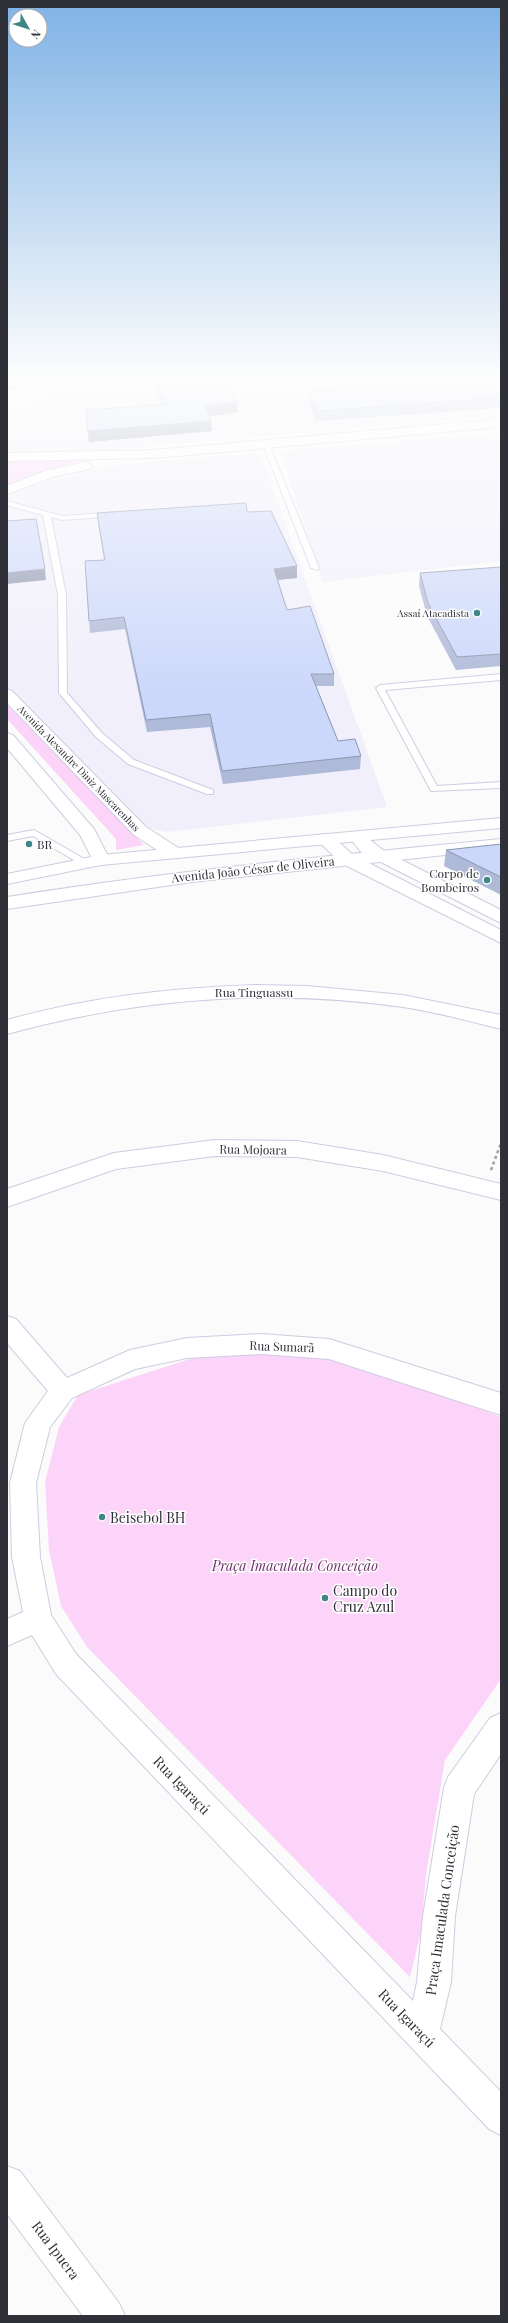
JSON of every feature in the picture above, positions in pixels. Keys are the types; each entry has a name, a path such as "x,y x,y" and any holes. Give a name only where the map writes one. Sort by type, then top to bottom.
{"street":[{"path":"7,490 23,484"},
{"name":"Avenida Alexandre Diniz Mascarenhas","path":"7,694 140,831 174,853"},
{"path":"7,738 88,833 93,862"},
{"name":"Avenida João César de Oliveira","path":"7,878 93,862 174,853 501,823"},
{"path":"358,837 367,848 380,856 501,917"},
{"path":"326,839 347,858 501,937"},
{"name":"Avenida João César de Oliveira","path":"7,903 116,885 347,858 501,844"},
{"name":"Rua Tinguassu","path":"7,1027 34,1018 116,1003 209,993 302,992 404,1002 501,1022"},
{"name":"Rua Mojoara","path":"7,1199 19,1193 114,1161 214,1148 297,1149 383,1163 493,1189"},
{"path":"7,1326 63,1391"},
{"name":"Rua Sumarã","path":"63,1391 130,1360 187,1348 261,1344 329,1349 501,1404"},
{"name":"Rua Igaraçú","path":"63,1391 38,1423 23,1483 26,1557 38,1619 66,1664 501,2117"},
{"path":"7,1633 38,1619"},
{"name":"Praça Imaculada Conceição","path":"422,2034 434,1982 439,1916 459,1788 501,1728"},
{"name":"Rua Ipuera","path":"7,2184 106,2316"}],"lane":[{"path":"282,484 315,568"},
{"path":"7,503 47,515 74,518 125,513"},
{"path":"47,515 62,595 63,693 99,735 132,762 210,792"},
{"path":"501,677 380,688 434,789 501,785"},
{"path":"7,838 34,833 93,862"}],"path":[{"path":"493,1189 501,1143"}],"shaded area":[{"path":"35,484 271,484 387,807 167,832 147,828 7,685 7,495 24,487"},
{"path":"291,484 501,484 501,561 323,582"}],"green space":[{"path":"7,484 16,484 7,487"},
{"path":"7,705 144,845 116,850 116,839 7,719"},
{"name":"Praça Imaculada Conceição","path":"265,1353 327,1358 415,1386 501,1417 501,1679 445,1760 426,1874 421,1932 410,1977 87,1647 61,1606 49,1550 45,1482 59,1427 78,1395 196,1357"}],"building":[{"path":"246,503 247,512 271,511 297,566 274,569 287,610 310,606 334,674 311,674 338,741 355,739 361,756 222,771 210,714 146,720 124,617 89,621 85,561 105,560 97,513"},
{"path":"36,519 45,569 7,573 7,521"},
{"name":"Assaí Atacadista","path":"501,567 501,654 457,657 428,603 420,573"},
{"path":"501,844 501,877 446,850"}],"place":[{"name":"Assaí Atacadista","path":"477,613"},
{"name":"BR","path":"29,844"},
{"name":"Corpo de Bombeiros","path":"487,880"},
{"name":"Beisebol BH","path":"102,1517"},
{"name":"Campo do Cruz Azul","path":"325,1598"}]}
